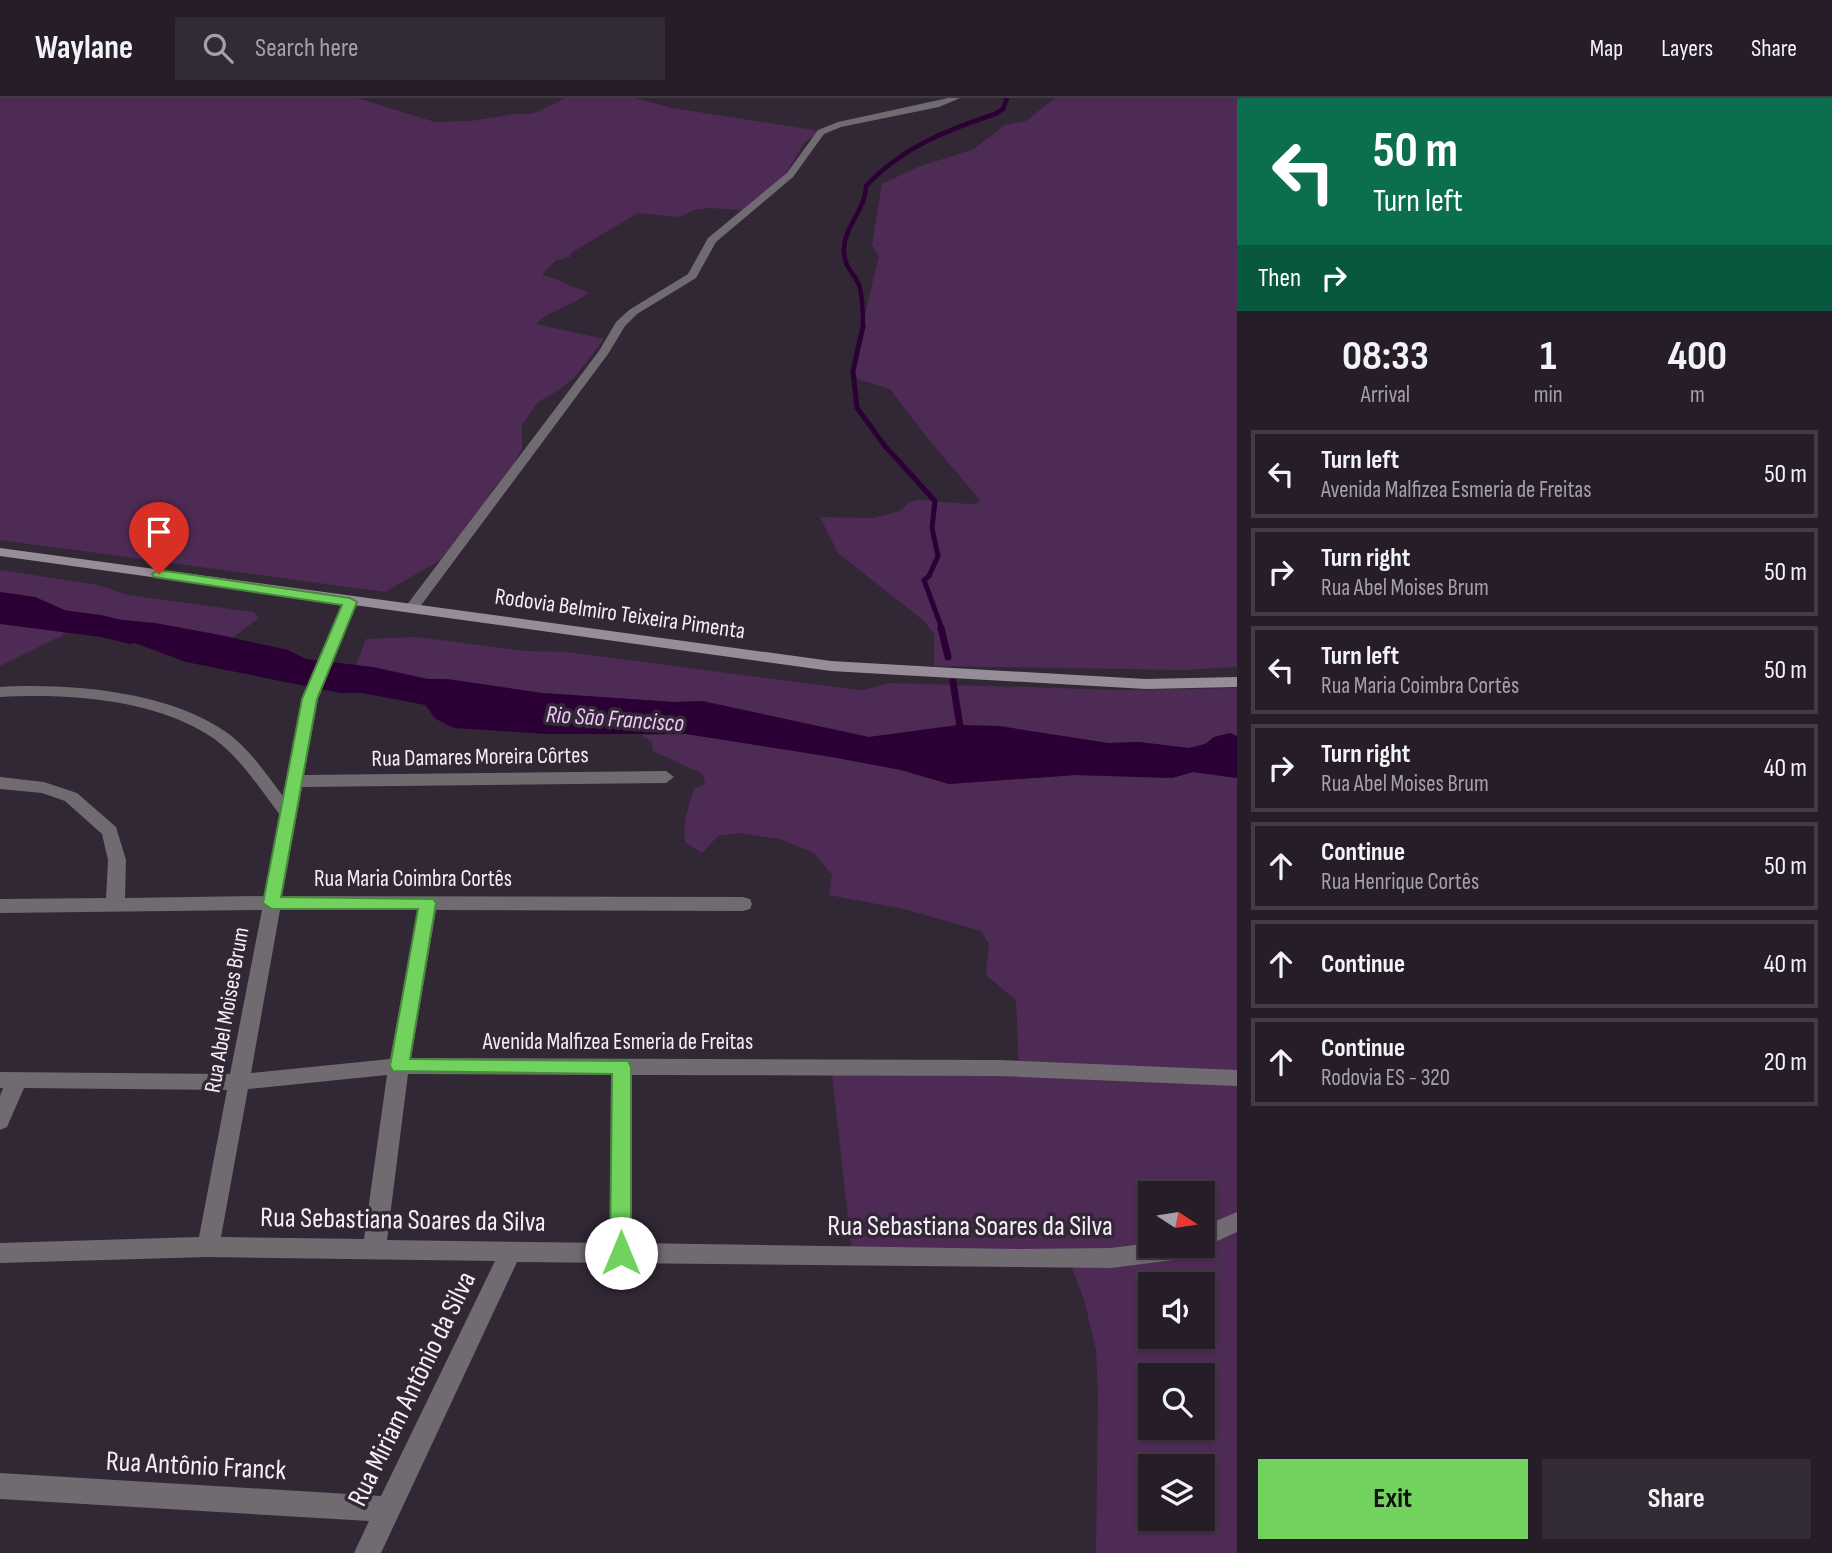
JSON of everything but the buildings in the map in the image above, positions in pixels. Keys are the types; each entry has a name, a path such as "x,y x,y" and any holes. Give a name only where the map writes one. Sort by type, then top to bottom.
{"main road":[{"name":"Rodovia Belmiro Teixeira Pimenta","path":"0,552 831,666 1146,684 1237,682"}],"street":[{"path":"411,609 604,352 620,324 633,312 692,276 712,240 790,174 821,132 838,125 936,105 956,98"},
{"name":"Rua Abel Moises Brum","path":"208,1247 310,699 350,602"},
{"path":"0,692 61,690 124,700 184,717 219,734 288,814"},
{"name":"Rua Damares Moreira Côrtes","path":"294,781 666,777"},
{"path":"0,783 44,788 71,797 110,831 117,860 115,905"},
{"name":"Rua Maria Coimbra Cortês","path":"0,906 272,903 743,904"},
{"path":"373,1249 399,1066 428,903"},
{"name":"Avenida Malfizea Esmeria de Freitas","path":"8,1080 239,1082 399,1066 998,1068 1237,1078"},
{"path":"621,1067 621,1253"},
{"path":"0,1121 8,1080"},
{"path":"1215,1231 1237,1222"},
{"name":"Rua Sebastiana Soares da Silva","path":"0,1253 208,1247 1072,1258 1138,1255"},
{"name":"Rua Miriam Antônio da Silva","path":"366,1553 511,1251"},
{"name":"Rua Antônio Franck","path":"0,1486 389,1509"}],"shaded area":[{"path":"0,98 357,98 435,122 532,114 566,98 634,98 672,108 820,131 804,143 782,181 743,210 708,208 694,210 679,217 638,213 571,253 570,257 555,261 542,275 589,292 536,324 604,339 575,377 538,402 522,425 522,449 492,491 475,526 446,557 385,592 0,540"},
{"path":"1055,98 1237,98 1237,667 1184,670 934,666 934,634 924,621 838,553 820,517 873,518 900,511 910,502 919,500 969,504 978,503 980,500 890,389 858,379 851,372 879,256 872,245 882,184 918,167 974,149 1005,125 1026,121"},
{"path":"0,570 98,585 128,595 253,612 259,618 232,638 155,623 100,618 69,612 35,597 0,592"},
{"path":"0,609 26,617 66,620 63,635 0,666"},
{"path":"417,637 526,651 567,652 862,690 890,683 1121,690 1237,688 1237,736 1230,733 1189,748 1139,742 1108,743 999,726 958,725 869,737 702,701 674,702 542,693 447,679 428,679 356,665 366,639"},
{"path":"686,734 832,757 901,770 949,784 1076,775 1172,778 1193,772 1237,778 1237,1553 1096,1553 1096,1350 1084,1299 1069,1261 852,1253 831,1064 1019,1071 1016,1000 986,975 989,944 981,931 904,909 829,895 832,875 814,853 780,839 738,833 718,836 702,853 685,842 685,835 686,815 694,789 705,784 703,774 653,751 652,742 641,735"}],"water":[{"path":"0,592 35,597 69,612 220,635 288,650 306,659 373,667 428,679 447,679 542,693 674,702 702,701 869,737 958,725 999,726 1108,743 1139,742 1189,748 1230,733 1237,736 1237,778 1193,772 1172,778 1076,775 949,784 901,770 686,734 547,734 454,728 436,719 425,705 362,693 340,693 186,662 66,620 26,617 0,609"}],"waterway":[{"path":"863,326 860,288 848,266 844,248 848,232 863,202 866,186 894,161 926,142 995,114 1003,109 1007,98"},
{"path":"863,326 853,371 857,408 885,446 935,501 932,528 938,556 929,576 924,580 942,629"},
{"name":"Rio São Francisco","path":"0,613 101,626 130,633"},
{"path":"941,628 948,657"},
{"path":"953,682 961,733"}],"route":[{"path":"159,574 350,602 310,699 272,903 428,903 399,1066 621,1067 621,1253"}]}
